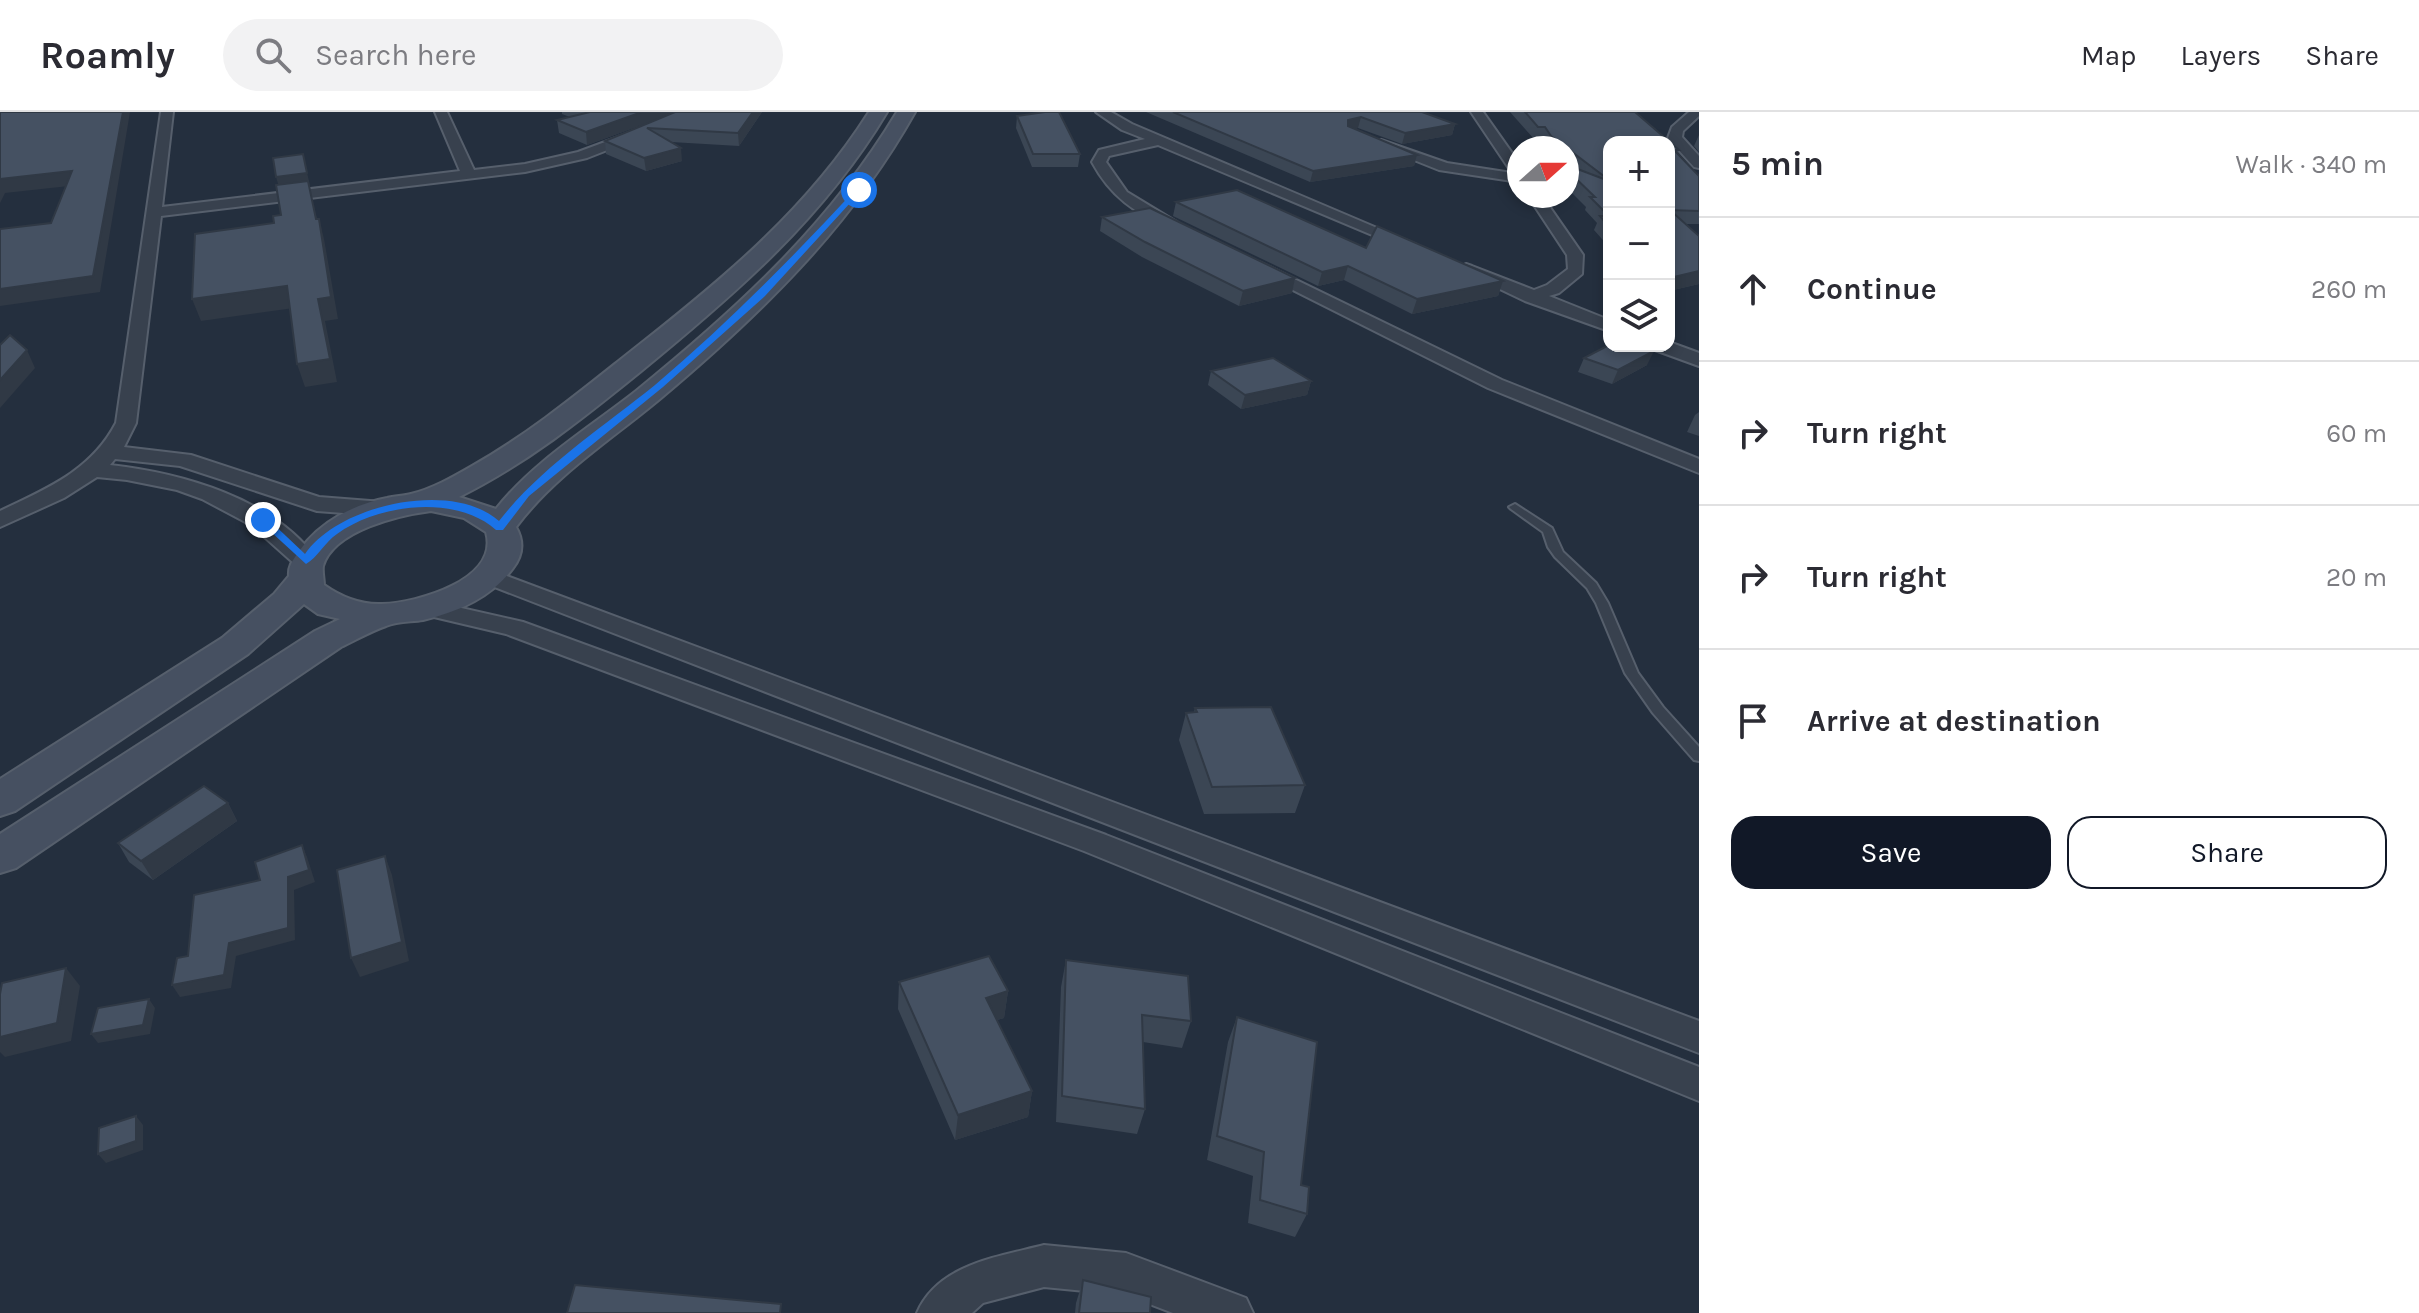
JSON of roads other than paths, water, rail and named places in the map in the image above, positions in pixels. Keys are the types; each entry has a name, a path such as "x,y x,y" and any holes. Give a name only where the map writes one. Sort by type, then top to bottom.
{"main road":[{"path":"0,800 235,646 287,602 317,545 334,530 465,484 524,447 674,331 793,223 834,176 878,112"},
{"path":"499,527 525,494 659,385 762,294 859,190 888,148 906,112"},
{"path":"305,570 309,592 321,602 348,612 382,615 426,608 466,593 488,576 501,560 505,548 499,527 486,516 466,507 442,503 399,506"},
{"path":"0,856 295,658 328,639 382,615"}],"street":[{"path":"0,520 95,470 113,452 126,423 167,112"},
{"path":"441,112 469,175"},
{"path":"154,212 525,168 582,155 698,112"},
{"path":"1102,112 1160,140 1438,258 1603,324"},
{"path":"1477,112 1507,157"},
{"path":"1696,112 1677,130 1675,138 1699,164"},
{"path":"1365,139 1444,167 1507,174"},
{"path":"1160,140 1104,153 1099,162 1111,186 1123,200 1194,235"},
{"path":"1684,150 1699,151"},
{"path":"1531,297 1553,289 1576,270 1575,255 1543,208"},
{"path":"1237,257 1495,384 1699,467"},
{"path":"1675,351 1699,360"},
{"path":"113,452 183,460 317,504 399,506"},
{"path":"95,470 174,481 219,497 263,520 305,570"},
{"path":"488,576 1699,1037"},
{"path":"426,608 514,628 1080,838 1699,1084"},
{"path":"939,1313 972,1285 1044,1266 1126,1274 1231,1313"}],"lane":[{"path":"1515,507 1548,530 1550,546 1591,586 1611,620 1624,658 1648,698 1699,756"}]}
